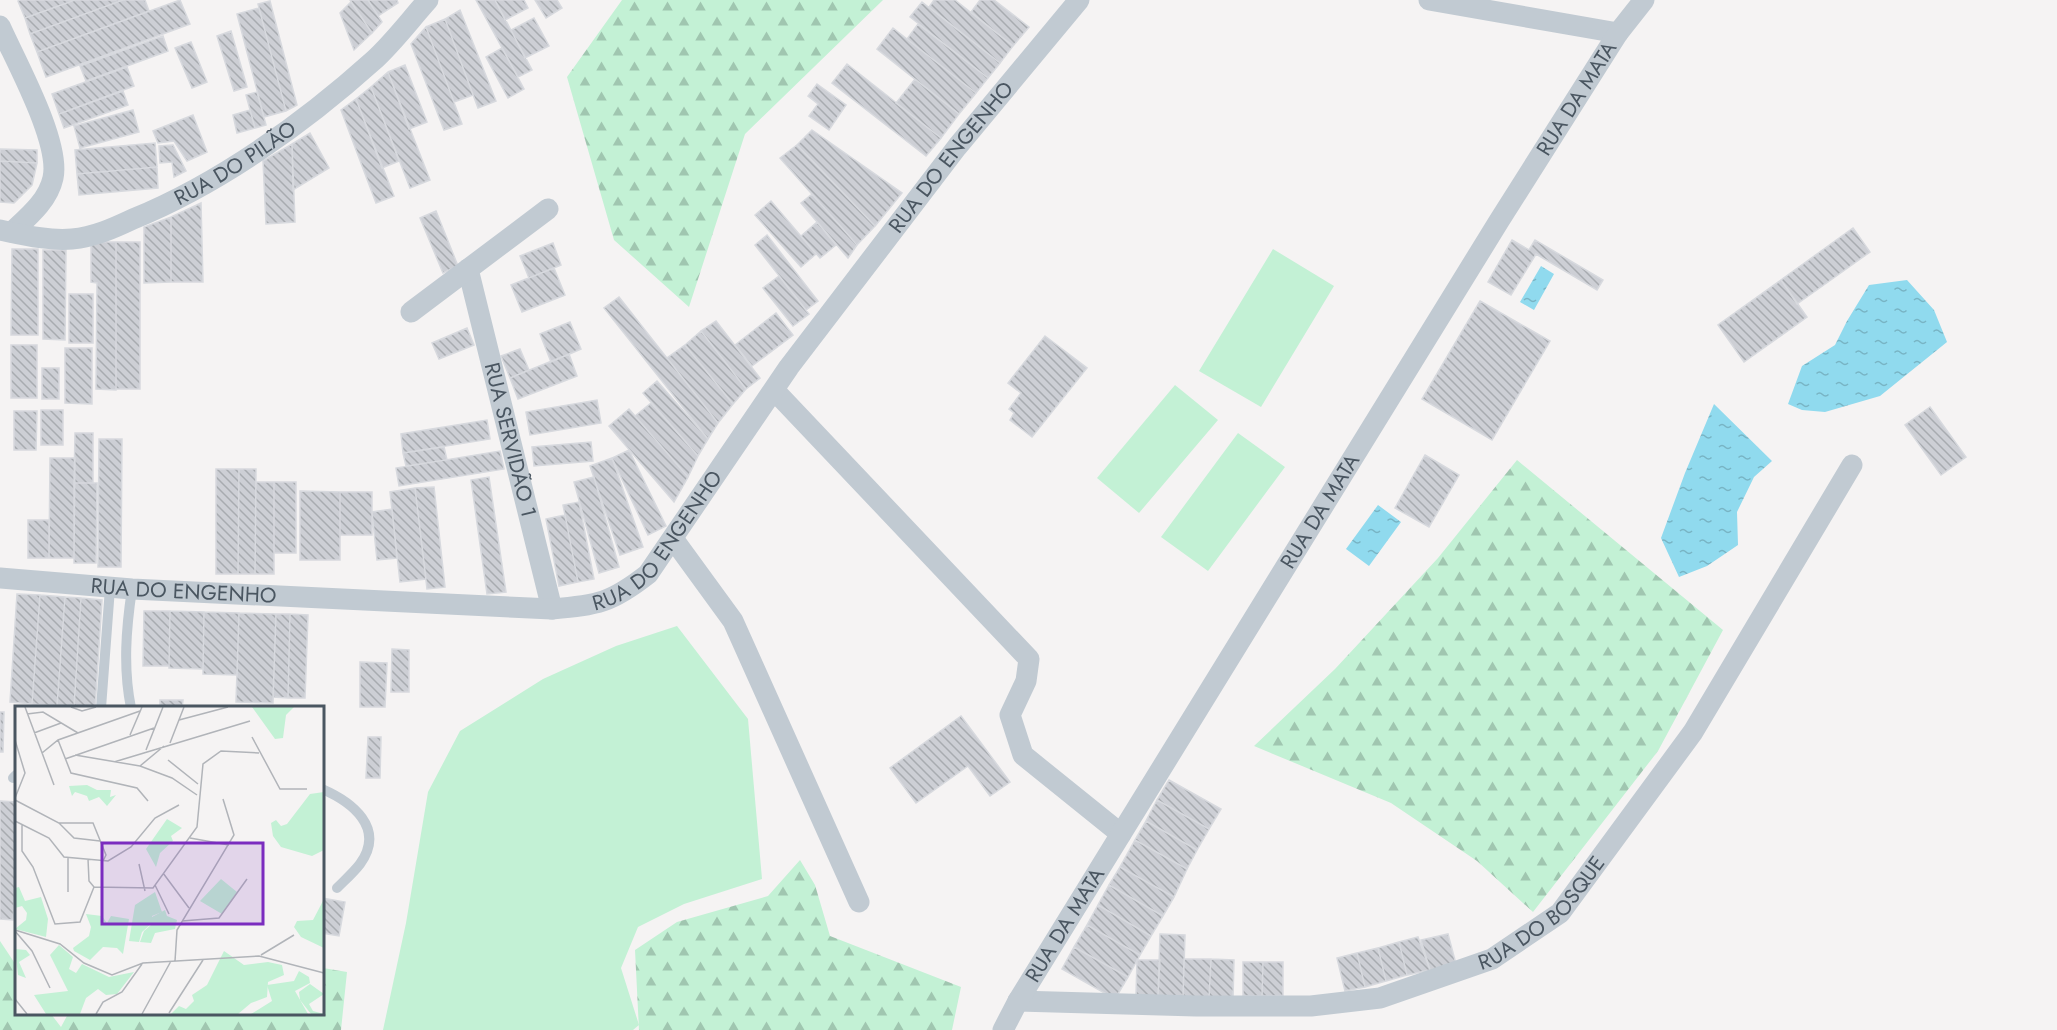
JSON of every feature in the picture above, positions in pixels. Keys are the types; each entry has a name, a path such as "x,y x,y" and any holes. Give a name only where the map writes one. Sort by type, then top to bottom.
{"street":[{"name":"RUA DO PILÃO","path":"6,231 48,239 73,239 102,232 168,205 224,173 315,108 374,60 428,0"},
{"name":"RUA DO ENGENHO","path":"0,578 110,588 552,609 598,605 622,594 648,574 674,540 774,390 957,147 1079,0"},
{"path":"1429,0 1618,33"},
{"name":"RUA DA MATA","path":"1004,1030 1018,1001 1618,33 1644,0"},
{"path":"0,26 46,131 54,156 53,178 42,202 6,231"},
{"path":"411,312 548,209"},
{"name":"RUA SERVIDÃO 1","path":"468,270 552,609"},
{"path":"774,390 1029,659 1026,681 1010,715 1023,754 1121,834"},
{"name":"RUA DO BOSQUE","path":"1018,1001 1196,1006 1311,1006 1380,998 1492,959 1560,913 1693,732 1852,465"},
{"path":"674,540 734,621 859,902"}],"lane":[{"path":"101,706 110,588"},
{"path":"131,706 126,685 126,653 132,589"},
{"path":"324,790 343,798 359,811 367,826 368,844 361,862 338,888"}],"green space":[{"path":"622,0 883,0 745,134 689,307 614,240 567,77"},
{"path":"1273,249 1334,286 1261,407 1199,371"},
{"path":"1175,385 1218,420 1139,513 1097,478"},
{"path":"1238,433 1285,467 1208,571 1161,537"},
{"path":"1517,460 1723,630 1658,751 1533,912 1477,861 1391,803 1254,746 1335,669 1438,558"},
{"path":"677,626 748,719 762,879 684,904 638,927 621,968 639,1025 633,1030 383,1030 406,923 428,792 460,731 543,679 616,646"},
{"path":"800,860 815,885 830,936 961,987 952,1030 639,1030 635,950 677,922 768,896"},
{"path":"0,941 15,964 15,1015 52,1015 61,1027 67,1015 324,1015 324,968 347,972 341,1030 0,1030"}],"water":[{"path":"1541,266 1554,274 1534,310 1520,302"},
{"path":"1907,280 1934,310 1947,342 1880,396 1825,412 1802,410 1788,404 1802,366 1835,345 1869,285"},
{"path":"1714,404 1772,461 1754,477 1737,512 1738,545 1707,566 1679,577 1661,538"},
{"path":"1378,505 1401,522 1369,566 1346,549"}],"building":[{"path":"75,0 25,18 18,1"},
{"path":"75,0 123,0 30,34 25,18"},
{"path":"123,0 145,0 149,11 37,52 30,34"},
{"path":"180,0 190,24 46,77 37,52"},
{"path":"350,0 368,0 382,22 372,33"},
{"path":"368,0 397,0 398,3 378,16"},
{"path":"476,0 495,0 532,70 518,77"},
{"path":"495,0 524,0 528,8 505,20"},
{"path":"535,0 557,0 562,8 546,18"},
{"path":"934,0 955,0 1013,46 1000,63 929,7"},
{"path":"980,0 994,0 1029,27 1013,46 971,12"},
{"path":"270,1 297,105 286,111 258,4"},
{"path":"351,2 372,33 354,50 340,13"},
{"path":"922,2 1000,63 988,78 910,17"},
{"path":"259,8 286,111 264,117 237,14"},
{"path":"460,10 496,101 478,108 445,19"},
{"path":"534,18 549,46 525,58 511,30"},
{"path":"445,19 473,95 454,102 426,27"},
{"path":"918,24 988,78 976,93 907,39"},
{"path":"426,27 462,124 444,130 411,44"},
{"path":"893,28 976,93 959,114 877,49"},
{"path":"231,31 247,87 234,91 217,36"},
{"path":"163,36 168,51 86,81 80,66"},
{"path":"191,42 207,82 192,88 175,48"},
{"path":"502,48 524,89 508,98 486,57"},
{"path":"847,64 941,138 926,156 832,83"},
{"path":"405,65 427,122 409,129 388,72"},
{"path":"127,67 134,86 59,114 52,94"},
{"path":"388,72 430,180 410,188 371,87"},
{"path":"915,79 959,114 941,138 896,103"},
{"path":"817,84 846,105 829,130 809,116 818,104 808,96"},
{"path":"371,87 399,161 382,168 356,99"},
{"path":"123,91 128,105 64,128 59,114"},
{"path":"257,92 266,125 255,128 246,95"},
{"path":"356,99 394,196 376,203 341,110"},
{"path":"133,110 139,132 80,148 74,126"},
{"path":"250,110 255,128 237,133 233,115"},
{"path":"193,115 207,152 187,161 174,141 158,143 153,131"},
{"path":"812,130 902,193 875,226 797,145"},
{"path":"310,133 329,168 293,190 292,144"},
{"path":"155,143 157,167 77,174 75,150"},
{"path":"292,144 295,222 266,224 263,161"},
{"path":"173,145 186,171 174,177 172,162 160,163 159,146"},
{"path":"797,145 875,226 857,245 780,158"},
{"path":"0,149 37,150 37,163 0,161"},
{"path":"0,161 37,163 32,185 14,203 0,202"},
{"path":"157,167 158,188 79,195 77,174"},
{"path":"812,194 857,245 848,258 801,203"},
{"path":"771,201 816,254 801,267 755,215"},
{"path":"201,203 203,282 171,282 171,217"},
{"path":"436,211 458,266 443,273 420,218"},
{"path":"171,217 171,282 144,283 144,227"},
{"path":"817,222 836,245 820,258 801,236"},
{"path":"1853,228 1870,252 1797,304 1781,280"},
{"path":"767,235 818,301 806,310 755,245"},
{"path":"1512,240 1529,250 1535,240 1603,280 1597,290 1536,254 1511,295 1488,282"},
{"path":"91,242 116,242 116,390 96,389 97,283 91,282"},
{"path":"116,242 140,242 140,389 116,389"},
{"path":"553,243 561,265 529,278 520,256"},
{"path":"12,249 38,249 38,335 11,335"},
{"path":"43,250 66,250 65,340 43,339"},
{"path":"554,268 565,295 522,312 511,285"},
{"path":"779,276 809,314 793,326 763,288"},
{"path":"1781,280 1807,317 1744,362 1718,325"},
{"path":"69,294 93,294 93,343 69,343"},
{"path":"619,297 718,423 708,439 604,308"},
{"path":"1480,301 1550,341 1492,440 1422,399"},
{"path":"776,313 793,335 752,366 735,345"},
{"path":"716,321 760,378 746,389 701,331"},
{"path":"570,322 581,349 551,362 540,334"},
{"path":"467,328 474,345 439,359 432,343"},
{"path":"701,331 746,389 733,404 685,345"},
{"path":"1045,336 1087,368 1032,437 1010,420 1014,413 1009,409 1021,393 1008,383"},
{"path":"11,345 37,345 37,398 11,398"},
{"path":"685,345 733,404 718,423 667,358"},
{"path":"65,348 92,348 92,404 65,403"},
{"path":"520,349 529,370 510,378 501,356"},
{"path":"569,354 577,376 518,399 510,378"},
{"path":"42,368 59,368 59,399 42,399"},
{"path":"657,381 708,439 698,456 643,393"},
{"path":"597,400 601,423 530,435 526,412"},
{"path":"651,403 698,456 688,477 635,416"},
{"path":"1930,407 1966,457 1941,475 1905,425"},
{"path":"629,409 688,477 674,502 609,426"},
{"path":"41,410 63,410 63,445 41,445"},
{"path":"14,411 37,411 36,450 14,450"},
{"path":"487,420 490,439 403,453 401,434"},
{"path":"75,433 93,433 93,483 74,483"},
{"path":"99,439 122,439 121,567 98,567"},
{"path":"591,442 593,461 534,466 532,447"},
{"path":"444,447 447,460 406,466 403,453"},
{"path":"629,450 666,526 648,535 612,458"},
{"path":"500,451 504,469 399,486 396,468"},
{"path":"1425,455 1459,475 1429,527 1395,508"},
{"path":"50,458 75,458 74,558 49,558"},
{"path":"612,458 643,547 620,555 590,466"},
{"path":"216,469 239,469 238,574 216,574"},
{"path":"239,469 256,469 255,574 238,574"},
{"path":"489,477 506,592 487,594 471,480"},
{"path":"594,477 619,567 599,573 574,482"},
{"path":"256,482 274,482 274,574 255,574"},
{"path":"274,482 296,482 296,553 274,553"},
{"path":"74,483 97,483 96,563 74,563"},
{"path":"434,487 445,587 427,589 415,488"},
{"path":"415,488 426,579 400,582 390,492"},
{"path":"300,491 340,492 340,560 300,560"},
{"path":"340,492 372,492 372,535 340,535"},
{"path":"579,502 594,579 578,582 563,505"},
{"path":"392,509 397,558 377,560 372,512"},
{"path":"565,515 578,582 559,586 546,519"},
{"path":"28,520 49,520 49,558 28,558"},
{"path":"17,594 40,595 32,704 10,702"},
{"path":"40,595 65,597 57,706 32,704"},
{"path":"65,597 81,598 74,706 57,706"},
{"path":"81,598 102,600 95,706 74,706"},
{"path":"144,611 170,611 169,666 143,666"},
{"path":"170,611 204,612 203,669 169,668"},
{"path":"204,612 239,613 237,675 203,674"},
{"path":"239,613 276,614 273,703 236,702"},
{"path":"276,614 290,614 288,698 273,697"},
{"path":"290,614 308,615 305,698 288,698"},
{"path":"392,649 409,650 409,692 391,692"},
{"path":"360,662 387,663 385,707 360,707"},
{"path":"160,700 183,700 182,706 160,706"},
{"path":"0,712 4,712 3,752 0,752"},
{"path":"961,716 1010,782 990,796 968,766 916,803 890,768"},
{"path":"368,737 381,737 380,778 366,778"},
{"path":"1169,780 1221,809 1209,829 1157,800"},
{"path":"1157,800 1209,829 1197,850 1146,821"},
{"path":"0,801 15,802 13,920 0,919"},
{"path":"1146,821 1197,850 1187,869 1135,840"},
{"path":"1135,840 1187,869 1174,897 1120,867"},
{"path":"1120,867 1174,897 1163,916 1109,885"},
{"path":"1109,885 1163,916 1151,936 1098,905"},
{"path":"324,898 345,902 339,936 324,933"},
{"path":"1098,905 1151,936 1140,955 1087,925"},
{"path":"1087,925 1140,955 1128,977 1074,947"},
{"path":"1160,934 1185,935 1183,998 1158,997"},
{"path":"1448,934 1456,964 1430,970 1421,940"},
{"path":"1418,937 1430,970 1407,975 1399,942"},
{"path":"1399,942 1407,975 1386,981 1378,948"},
{"path":"1074,947 1128,977 1115,999 1062,969"},
{"path":"1378,948 1386,981 1365,987 1357,953"},
{"path":"1357,953 1365,987 1345,991 1337,958"},
{"path":"1184,959 1211,959 1209,998 1183,998"},
{"path":"1211,959 1234,960 1233,999 1209,998"},
{"path":"1137,960 1160,960 1158,997 1136,996"},
{"path":"1243,962 1263,962 1262,996 1243,996"},
{"path":"1263,962 1283,962 1283,996 1262,996"}]}
